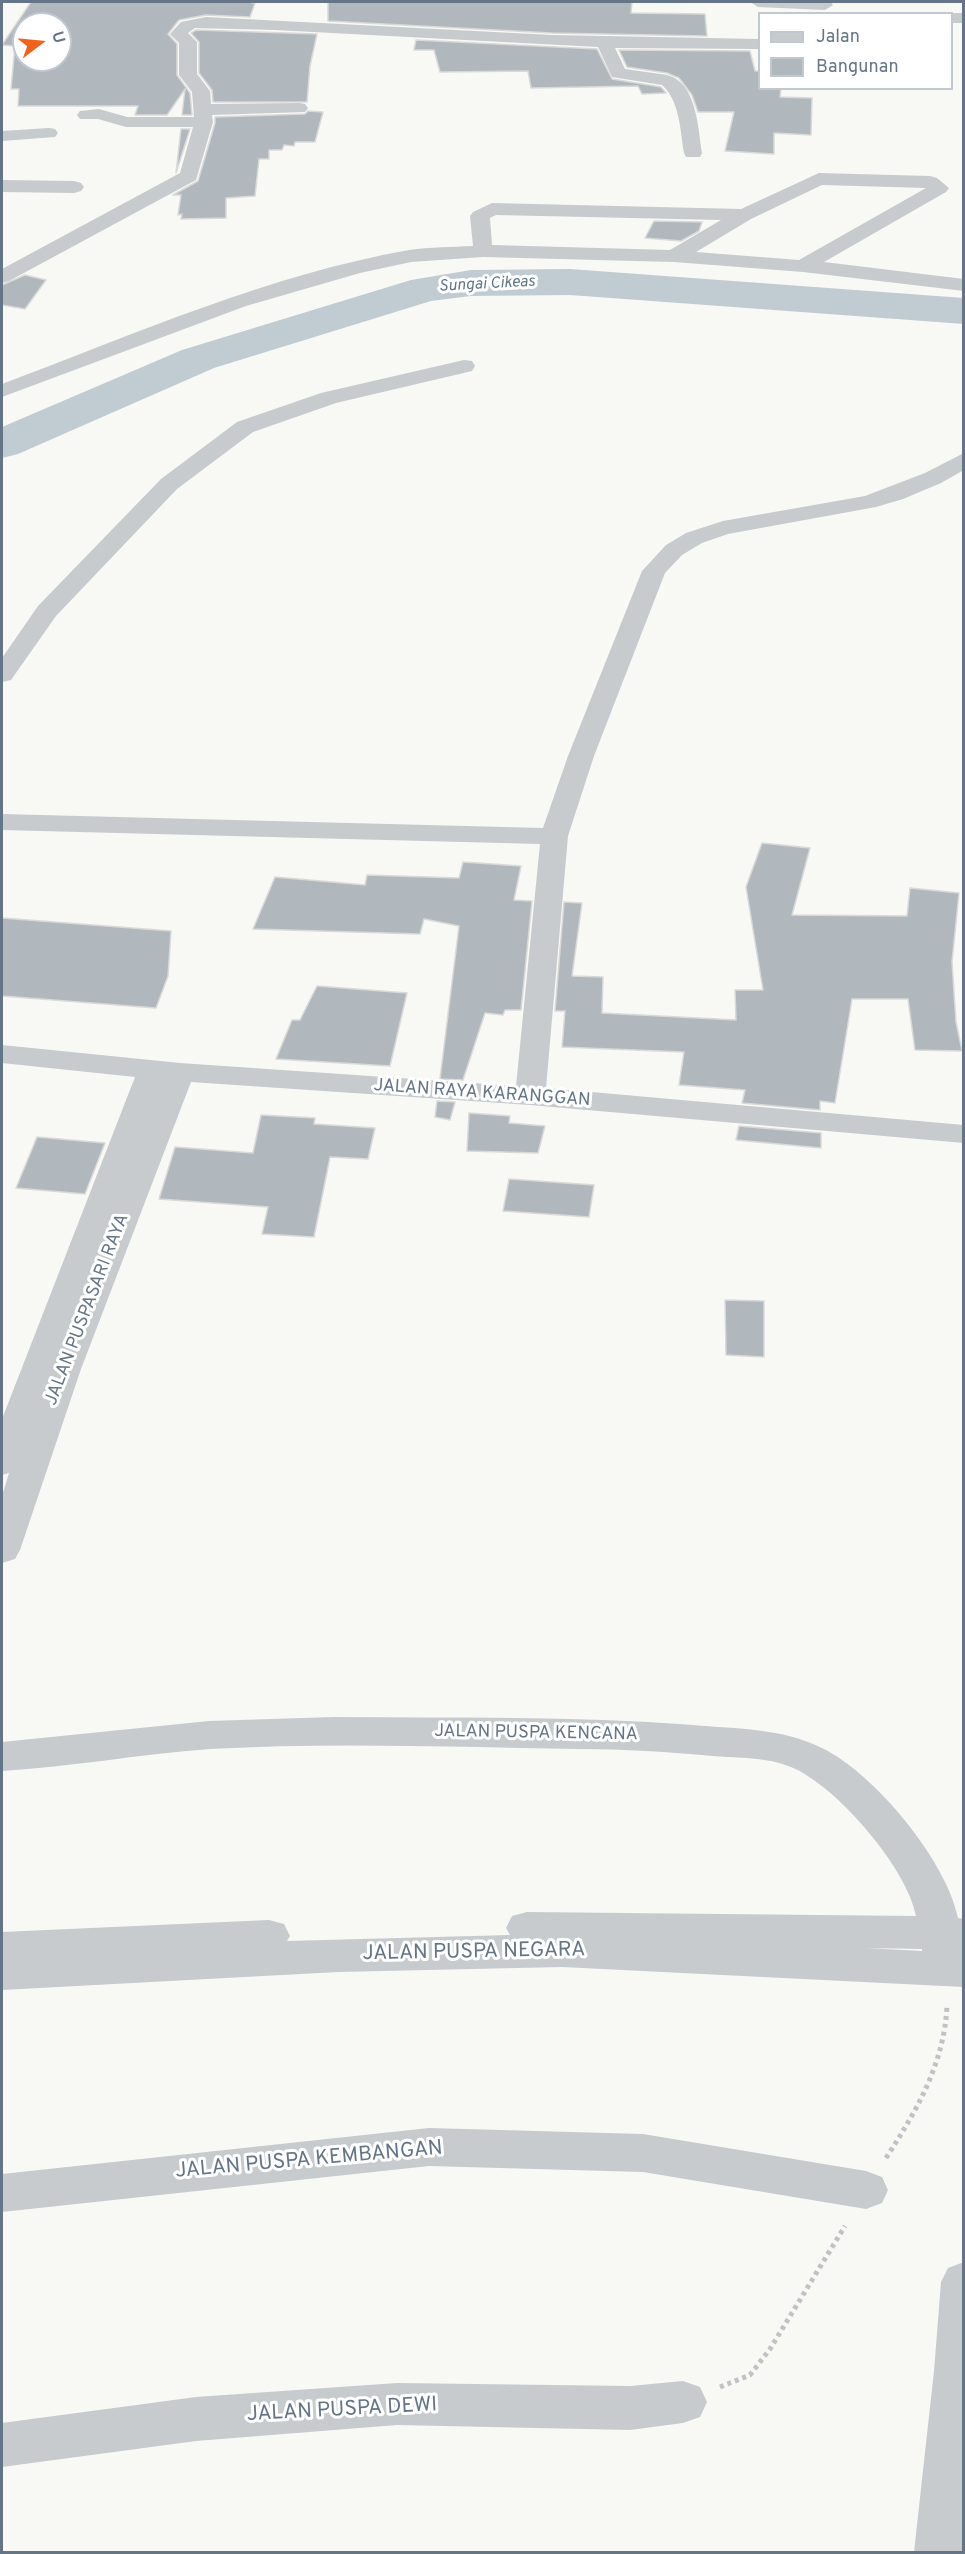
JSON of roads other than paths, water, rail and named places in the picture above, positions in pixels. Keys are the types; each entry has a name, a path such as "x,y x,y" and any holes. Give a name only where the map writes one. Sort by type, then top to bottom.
{"street":[{"path":"206,22 214,2"},
{"path":"758,2 826,7"},
{"path":"2,277 189,176 204,116 201,91 188,75 188,42 179,34 186,25 206,22 340,26 431,34 605,44 758,44"},
{"path":"331,44 340,26"},
{"path":"605,44 618,73 664,79 674,85 682,99 693,153"},
{"path":"87,115 99,114 126,122 299,108"},
{"path":"2,136 49,133"},
{"path":"674,256 744,215 819,179 930,182 939,188 803,266"},
{"path":"2,186 74,187"},
{"path":"483,251 480,216 492,209 744,215"},
{"path":"2,391 239,302 306,282 411,256 483,251 674,256 803,266 963,285"},
{"path":"927,282 954,266"},
{"path":"2,675 46,611 160,493 245,426 329,398 464,366"},
{"path":"530,1096 554,836 581,756 654,571 674,550 693,538 723,528 868,502 895,494 960,467"},
{"path":"2,822 554,836"},
{"name":"JALAN RAYA KARANGGAN","path":"2,1054 167,1071 530,1096 963,1134"},
{"name":"JALAN PUSPASARI RAYA","path":"2,1462 167,1071"},
{"name":"JALAN PUSPASARI RAYA","path":"2,1550 20,1489 66,1364 167,1071"},
{"name":"JALAN PUSPA KENCANA","path":"2,1757 209,1735 334,1731 636,1735 773,1746 808,1758 840,1778 880,1818 907,1854 934,1901 954,1952"},
{"name":"JALAN PUSPA NEGARA","path":"2,1949 487,1939 562,1950 954,1952"},
{"name":"JALAN PUSPA NEGARA","path":"2,1973 338,1955 487,1939"},
{"name":"JALAN PUSPA KEMBANGAN","path":"2,2193 429,2146 643,2153 866,2190"},
{"path":"938,2553 961,2373 963,2282"},
{"name":"JALAN PUSPA DEWI","path":"2,2445 196,2419 396,2404 630,2408 683,2402"}],"waterway":[{"name":"Sungai Cikeas","path":"2,444 198,359 426,289 471,283 570,282 964,311"}]}
